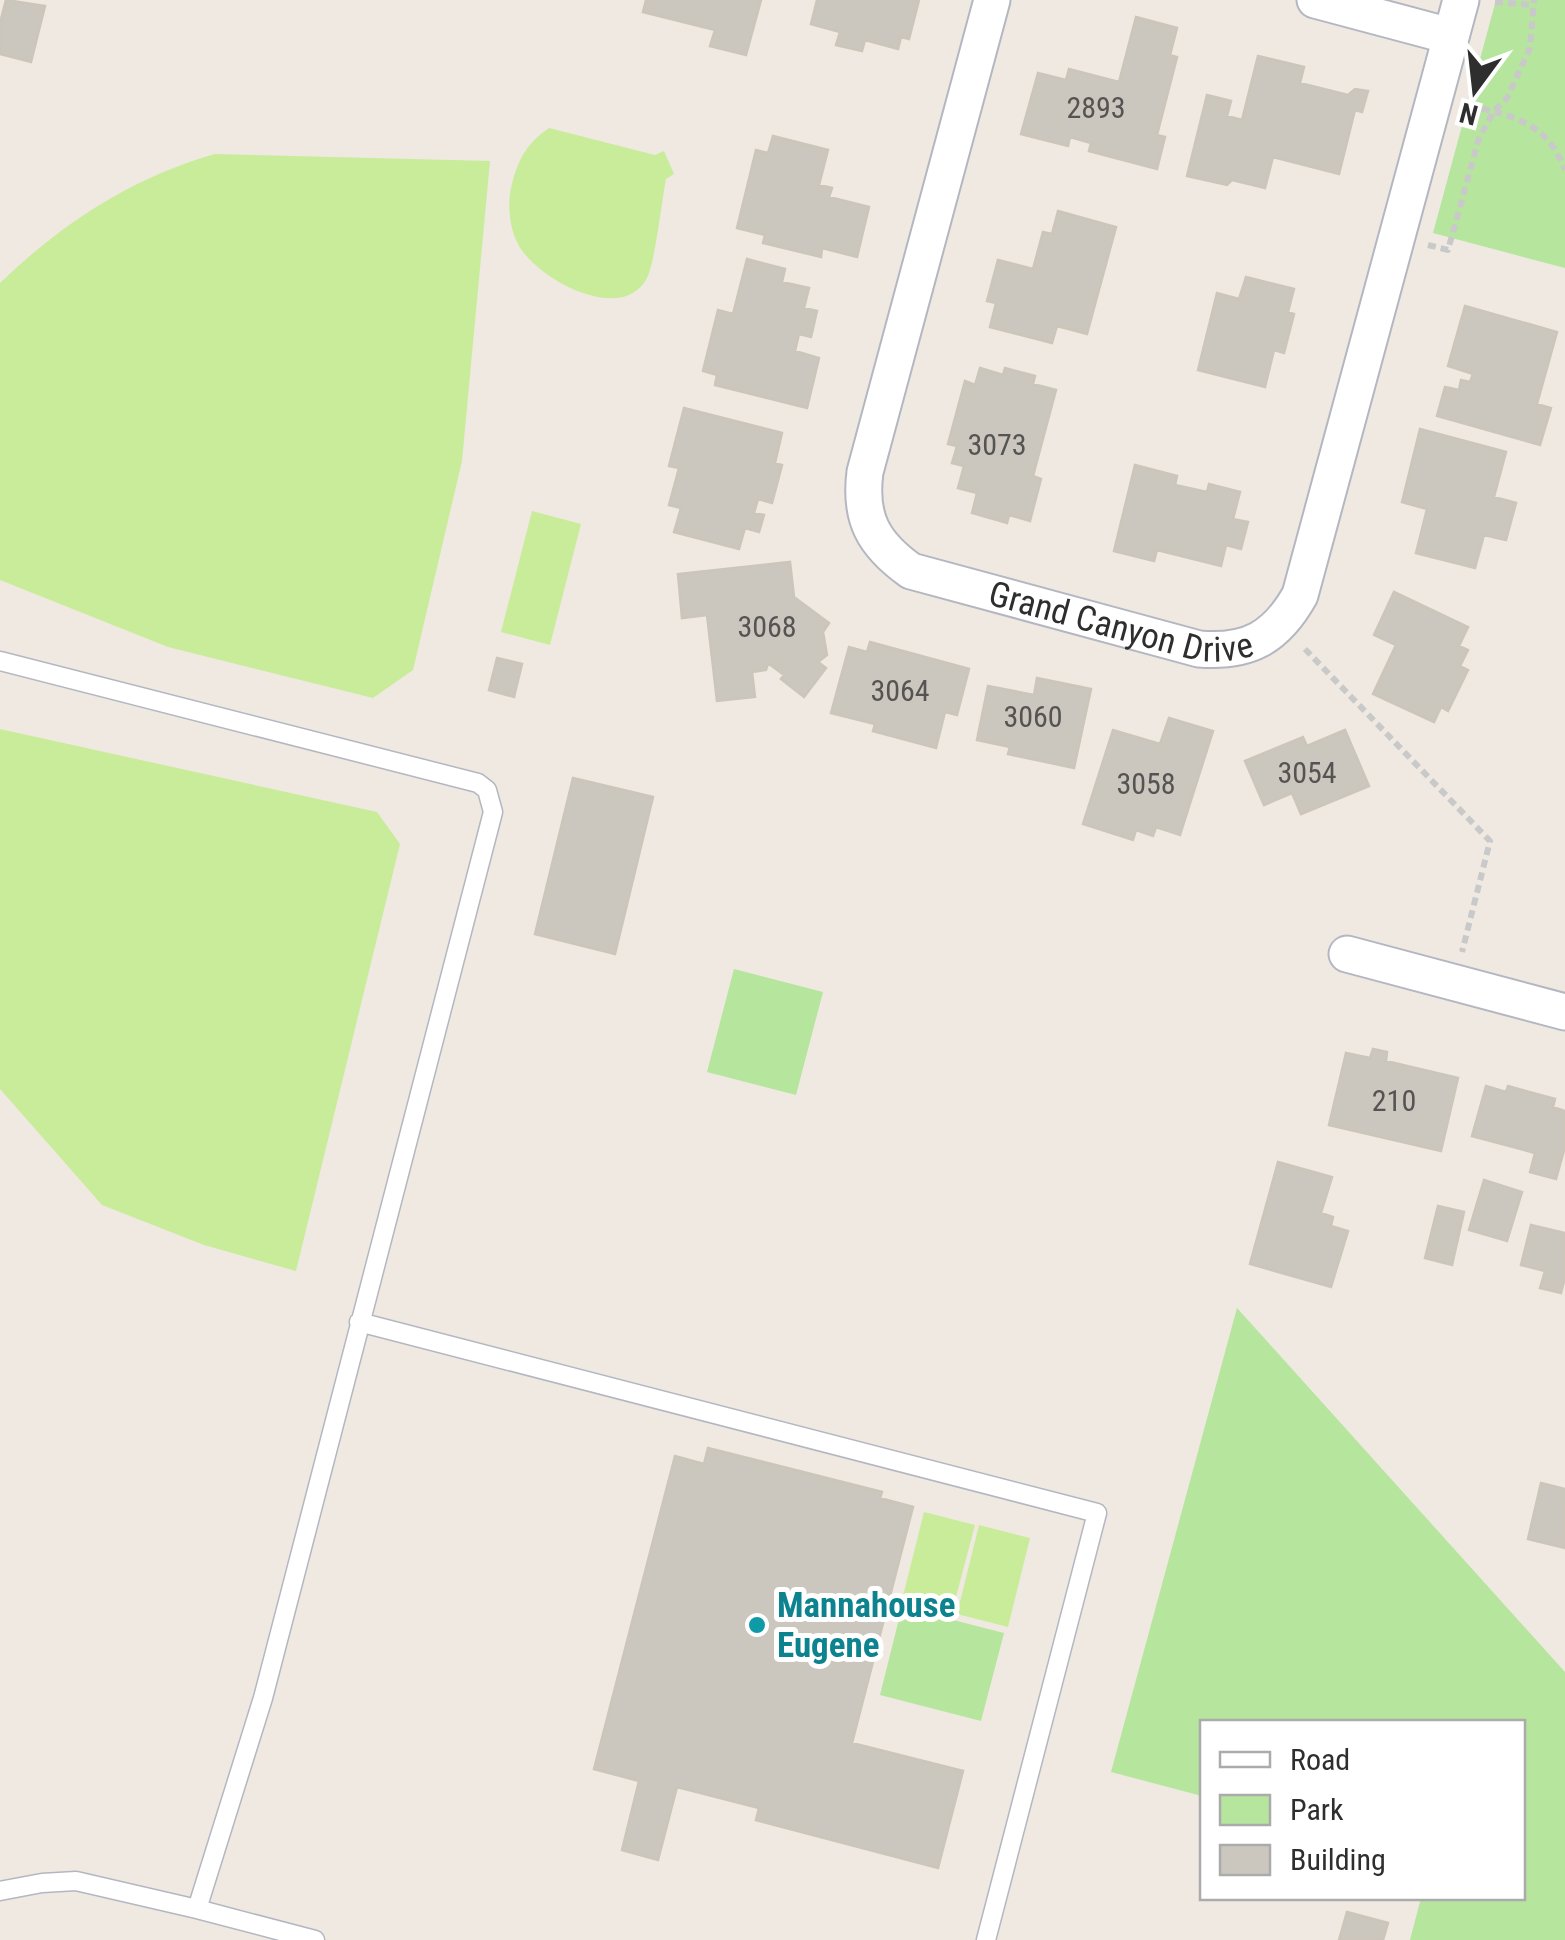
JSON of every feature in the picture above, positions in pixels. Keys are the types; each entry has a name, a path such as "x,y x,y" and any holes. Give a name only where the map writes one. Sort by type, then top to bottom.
{"street":[{"name":"Grand Canyon Drive","path":"992,0 865,472 862,496 866,520 878,542 911,571 1199,649 1223,651 1246,647 1281,624 1300,595 1461,0"},
{"path":"1315,0 1450,36"},
{"path":"1347,954 1565,1012"}],"lane":[{"path":"0,662 478,783 487,790 494,812 263,1698 197,1909"},
{"path":"359,1322 1097,1513 986,1940"},
{"path":"0,1891 42,1882 76,1881 315,1940"}],"path":[{"path":"1397,237 1448,250 1479,138 1507,98 1530,48 1534,2 1504,4 1486,0"},
{"path":"1434,98 1494,112 1534,127 1556,148 1565,170"},
{"path":"1281,624 1490,841 1454,983"}],"green space":[{"path":"1496,0 1565,0 1565,268 1433,233"},
{"path":"549,128 655,155 664,151 674,174 666,179 650,270 635,292 619,298 580,292 542,270 518,244 510,214 512,184 525,152"},
{"path":"215,154 490,161 462,461 413,670 373,698 168,647 0,580 0,283 48,241 100,205 155,176"},
{"path":"532,511 581,524 550,645 501,632"},
{"path":"0,729 377,812 400,844 296,1271 204,1245 102,1205 0,1089"},
{"path":"734,969 823,992 796,1095 707,1072"},
{"path":"1237,1308 1565,1672 1565,1940 1410,1940 1420,1900 1525,1900 1525,1720 1200,1720 1200,1795 1111,1772"},
{"path":"924,1512 975,1525 952,1612 902,1600"},
{"path":"979,1525 1030,1538 1008,1627 957,1614"},
{"path":"902,1607 1004,1633 981,1721 880,1695"}],"building":[{"path":"6,0 45,6 31,62 0,54 0,23"},
{"path":"646,0 761,0 746,55 710,46 715,30 643,12"},
{"path":"817,0 919,0 909,39 901,37 898,49 865,40 862,51 836,45 840,32 811,24"},
{"path":"1136,17 1177,28 1170,55 1177,57 1157,135 1165,137 1157,169 1089,151 1091,143 1070,137 1068,146 1021,134 1038,73 1066,80 1069,69 1119,82"},
{"path":"1258,56 1304,67 1300,83 1348,95 1355,89 1368,91 1362,112 1355,110 1339,174 1273,157 1265,188 1187,176 1207,95 1231,101 1227,116 1242,120"},
{"path":"773,136 828,150 819,185 832,188 829,197 869,207 857,257 822,248 821,257 763,243 765,235 737,228 756,150 768,153"},
{"path":"1058,211 1116,227 1087,334 1057,326 1052,343 990,327 996,303 987,301 998,260 1033,269 1043,232 1052,234"},
{"path":"747,259 785,269 782,282 809,288 804,308 817,311 811,337 799,334 795,351 819,358 807,408 715,385 717,375 703,371 718,310 733,314"},
{"path":"1246,277 1294,289 1288,312 1294,314 1284,353 1274,350 1265,387 1198,370 1217,293 1239,299"},
{"path":"1465,306 1557,332 1537,404 1551,408 1540,445 1437,416 1445,387 1459,390 1461,380 1470,382 1473,374 1448,366"},
{"path":"980,368 1003,375 1005,368 1035,376 1033,384 1056,390 1033,476 1041,479 1030,521 1009,515 1007,523 972,513 977,493 958,488 964,466 952,463 957,446 948,444 965,381 975,385"},
{"path":"684,408 782,433 775,463 782,465 772,503 758,499 754,513 764,515 759,532 745,528 739,549 674,532 681,508 669,505 679,468 669,466"},
{"path":"1420,429 1506,452 1494,497 1516,503 1506,540 1484,535 1475,568 1416,553 1427,509 1402,502"},
{"path":"1135,465 1177,476 1175,485 1207,492 1209,484 1240,492 1233,519 1248,522 1241,549 1226,545 1221,566 1157,550 1154,561 1114,551"},
{"path":"790,562 794,597 829,623 823,632 827,655 818,662 826,668 804,697 768,663 766,670 752,672 755,697 717,701 707,615 682,618 678,574"},
{"path":"1394,592 1468,627 1459,646 1468,650 1460,666 1468,670 1448,711 1441,707 1434,722 1373,694 1396,645 1374,635"},
{"path":"870,642 969,669 957,715 945,712 936,748 873,731 875,724 831,713 849,647 867,652"},
{"path":"497,658 522,664 514,697 489,690"},
{"path":"1037,678 1091,689 1074,768 1008,754 1010,747 977,740 988,686 1034,695"},
{"path":"1169,718 1213,731 1180,835 1156,827 1153,836 1136,830 1133,840 1083,824 1113,730 1160,744"},
{"path":"1345,730 1369,786 1301,814 1292,793 1264,805 1245,761 1303,737 1307,746"},
{"path":"573,778 653,797 615,954 535,934"},
{"path":"1373,1049 1387,1052 1386,1061 1458,1078 1441,1151 1329,1125 1346,1053 1370,1058"},
{"path":"1486,1086 1506,1092 1508,1086 1555,1099 1553,1107 1565,1111 1565,1147 1556,1179 1530,1172 1535,1153 1472,1136"},
{"path":"1278,1162 1332,1177 1321,1213 1333,1217 1331,1226 1348,1231 1331,1287 1250,1264"},
{"path":"1484,1180 1522,1192 1507,1241 1469,1230"},
{"path":"1438,1206 1464,1212 1452,1265 1425,1258"},
{"path":"1531,1225 1565,1233 1561,1293 1540,1288 1545,1271 1521,1265"},
{"name":"Mannahouse Eugene","path":"708,1448 882,1492 880,1498 913,1507 852,1743 963,1771 938,1868 756,1820 759,1808 677,1787 658,1860 622,1850 639,1781 594,1769 675,1456 704,1464"},
{"path":"1541,1483 1565,1489 1565,1548 1528,1539"},
{"path":"1347,1912 1388,1923 1383,1940 1339,1940"}],"place":[{"name":"Mannahouse Eugene","path":"757,1625"}]}
